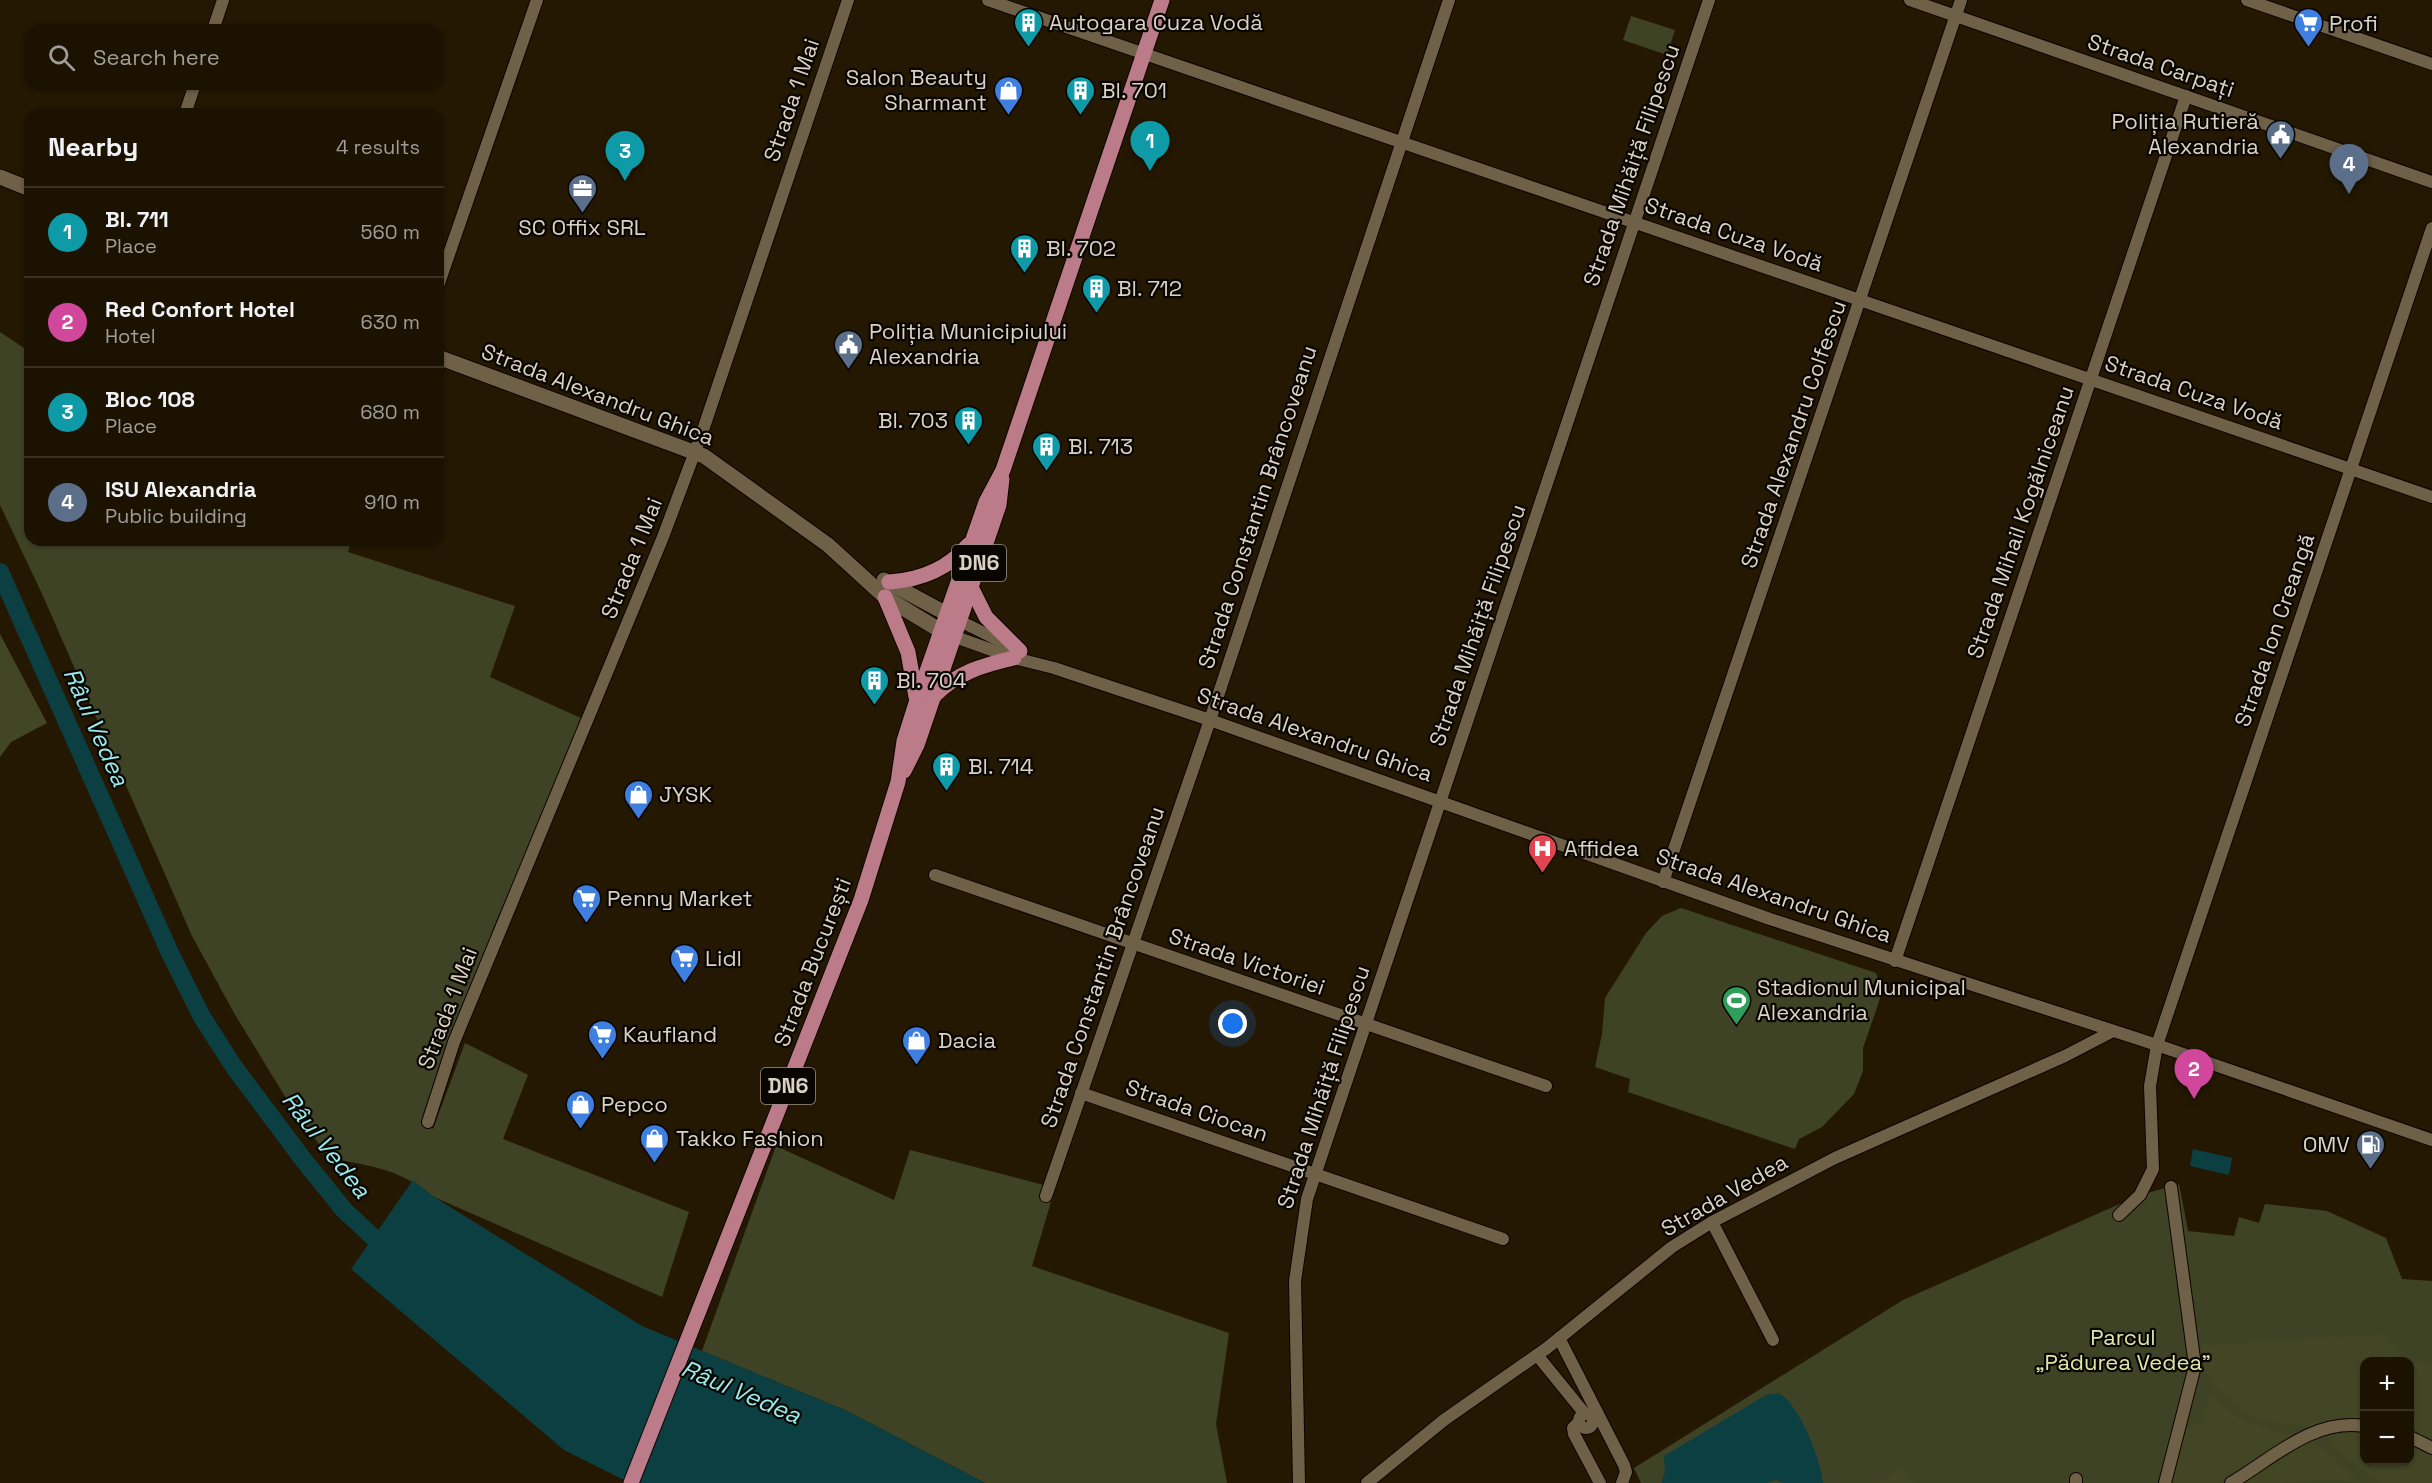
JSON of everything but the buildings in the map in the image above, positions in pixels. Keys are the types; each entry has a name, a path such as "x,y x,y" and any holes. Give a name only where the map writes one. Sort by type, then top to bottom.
{"main road":[{"name":"Strada București","path":"631,1483 861,900 898,782 917,745 924,699 953,617 972,541 987,502 1004,470 1162,0"},
{"name":"Strada București","path":"953,617 971,587 999,505 1004,470"},
{"path":"971,587 990,622 1017,655 973,669 924,699 887,589 942,567 953,560 972,541"}],"street":[{"path":"215,24 223,0"},
{"path":"444,269 537,0"},
{"name":"Strada 1 Mai","path":"428,1122 454,1042 628,624 695,452 848,0"},
{"name":"Strada Cuza Vodă","path":"988,0 2432,497"},
{"name":"Strada Constantin Brâncoveanu","path":"1046,1196 1210,720 1449,0"},
{"name":"Strada Mihăiță Filipescu","path":"1299,1483 1295,1281 1301,1221 1314,1173 1709,0"},
{"name":"Strada Carpați","path":"1910,0 2432,182"},
{"name":"Strada Alexandru Colfescu","path":"1663,882 1961,0"},
{"path":"2247,0 2432,64"},
{"path":"187,108 193,90"},
{"name":"Strada Mihail Kogălniceanu","path":"1895,961 2186,96"},
{"path":"0,177 24,187"},
{"name":"Strada Ion Creangă","path":"2120,1215 2140,1195 2153,1170 2150,1086 2157,1045 2432,228"},
{"name":"Strada Alexandru Ghica","path":"444,359 695,452 798,523 947,634 1210,720 1663,882 1895,961 2157,1045 2432,1140"},
{"name":"Strada Alexandru Ghica","path":"887,589 953,617 1017,655"},
{"name":"Strada Victoriei","path":"935,875 1546,1086"},
{"path":"2080,1020 2083,1039 2080,1049"},
{"name":"Strada Vedea","path":"1367,1483 1444,1420 1559,1338 1672,1247 1712,1222 1835,1158 2080,1049 2113,1031"},
{"name":"Strada Ciocan","path":"1081,1093 1503,1239"},
{"path":"2165,1483 2195,1366 2171,1187"},
{"path":"1712,1222 1773,1340"},
{"path":"1559,1338 1589,1417"},
{"path":"1537,1355 1580,1405 1624,1465 1626,1472 1622,1483"},
{"path":"1589,1417 1573,1428 1600,1483"},
{"path":"2231,1483 2312,1433 2342,1424 2360,1426"},
{"path":"2414,1439 2432,1448"}],"green space":[{"path":"1631,16 1675,30 1667,55 1623,40"},
{"path":"0,332 24,348 24,546 350,546 348,552 515,606 490,677 583,719 495,924 422,1118 433,1129 465,1043 528,1075 503,1139 689,1212 662,1297 434,1197 397,1174 372,1166 329,1158 289,1103 234,1013 192,936 43,596 0,505"},
{"path":"0,634 47,723 11,742 0,757"},
{"name":"Stadionul Municipal Alexandria","path":"1681,908 1876,973 1883,990 1863,1048 1863,1071 1854,1094 1822,1127 1799,1139 1795,1149 1628,1092 1630,1079 1595,1067 1602,1034 1605,998 1646,933 1662,916"},
{"path":"776,1146 894,1200 910,1150 1055,1188 1032,1266 1229,1333 1216,1424 1227,1483 985,1483 847,1411 702,1351"},
{"name":"Parcul „Pădurea Vedea”","path":"2179,1184 2188,1231 2234,1236 2239,1217 2259,1223 2265,1204 2327,1211 2386,1238 2402,1279 2432,1281 2432,1483 1641,1483 1634,1468 1903,1300 2140,1195"},
{"path":"2384,1334 2402,1357 2360,1357 2360,1419 2341,1418 2307,1427 2273,1423 2248,1414 2211,1383 2204,1368 2201,1345"},
{"path":"2414,1361 2432,1364 2432,1440 2414,1432"},
{"path":"2210,1394 2231,1413 2244,1421 2290,1436 2217,1483 2172,1483 2185,1429 2202,1421"},
{"path":"2342,1431 2360,1432 2360,1465 2414,1465 2414,1446 2432,1456 2432,1483 2383,1483 2342,1456 2325,1436"},
{"path":"2314,1441 2357,1481 2243,1483 2296,1449"},
{"path":"1904,1467 1914,1483 1877,1483"}],"water":[{"path":"2193,1149 2232,1158 2229,1175 2190,1166"},
{"path":"413,1180 434,1197 642,1326 847,1411 985,1483 630,1483 564,1450 351,1269"},
{"path":"1779,1393 1787,1399 1802,1421 1814,1448 1823,1483 1783,1483 1776,1480 1767,1483 1661,1483 1665,1472 1664,1456 1766,1395"}],"waterway":[{"name":"Râul Vedea","path":"0,572 170,953 202,1017 234,1067 302,1158 344,1210 390,1253"}],"place":[{"name":"Autogara Cuza Vodă","path":"1028,48"},
{"name":"Profi","path":"2308,48"},
{"name":"Salon Beauty Sharmant","path":"1008,116"},
{"name":"Bl. 701","path":"1080,116"},
{"name":"Poliția Rutieră Alexandria","path":"2280,160"},
{"name":"Bl. 711","path":"1150,171"},
{"name":"Bloc 108","path":"625,181"},
{"name":"ISU Alexandria","path":"2349,194"},
{"name":"SC Offix SRL","path":"582,214"},
{"name":"Bl. 702","path":"1025,274"},
{"name":"Bl. 712","path":"1096,314"},
{"name":"Poliția Municipiului Alexandria","path":"848,370"},
{"name":"Bl. 703","path":"969,446"},
{"name":"Bl. 713","path":"1047,472"},
{"name":"Bl. 704","path":"875,706"},
{"name":"Bl. 714","path":"947,792"},
{"name":"JYSK","path":"638,820"},
{"name":"Affidea","path":"1543,874"},
{"name":"Penny Market","path":"586,924"},
{"name":"Lidl","path":"684,984"},
{"name":"Stadionul Municipal Alexandria","path":"1736,1026"},
{"name":"Kaufland","path":"602,1060"},
{"name":"Dacia","path":"917,1066"},
{"name":"Red Confort Hotel","path":"2194,1099"},
{"name":"Pepco","path":"580,1130"},
{"name":"Takko Fashion","path":"655,1164"},
{"name":"OMV","path":"2371,1170"}]}
